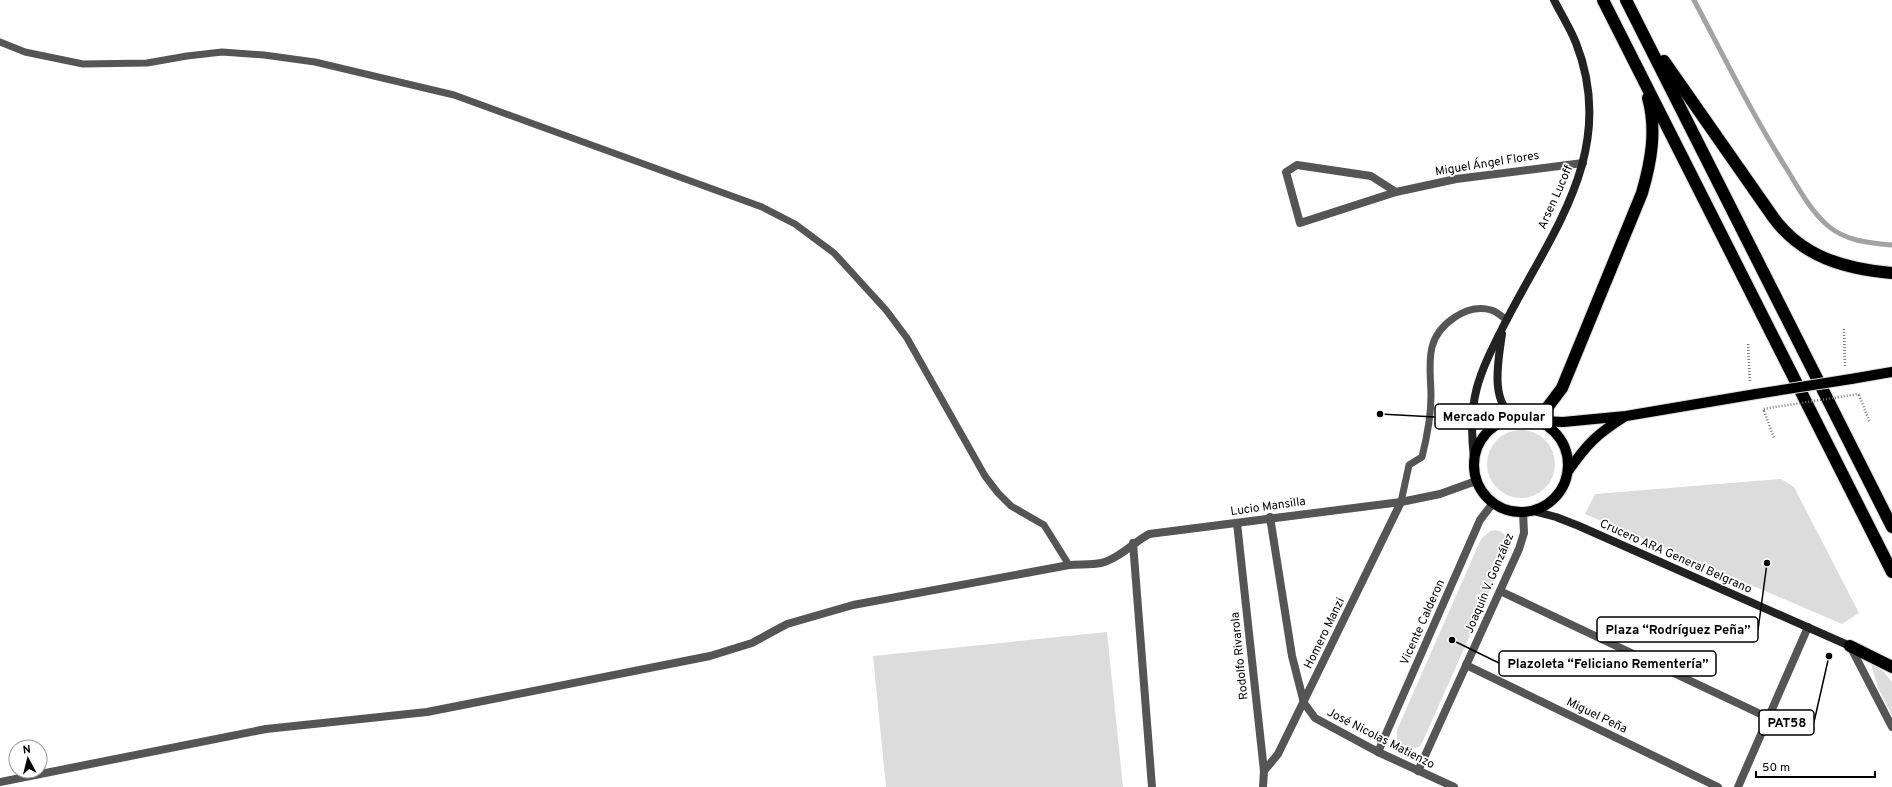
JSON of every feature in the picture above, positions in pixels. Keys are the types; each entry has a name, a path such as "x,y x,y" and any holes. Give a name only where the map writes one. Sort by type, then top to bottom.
{"highway":[{"path":"1603,0 1892,572"},
{"path":"1626,0 1892,527"},
{"path":"1639,26 1773,217 1791,238 1809,250 1839,264 1869,271 1892,273"},
{"path":"1537,420 1562,388 1642,193 1649,171 1652,138 1651,113 1646,91 1636,65"},
{"path":"1850,646 1892,667"}],"main road":[{"path":"1626,416 1594,438 1582,450 1569,470 1565,484 1558,496 1547,505 1533,511 1512,511 1493,503 1483,493 1476,481 1474,458 1479,443 1488,430 1501,421 1517,417 1563,422 1626,416 1892,372"},
{"path":"1537,420 1554,429 1563,441 1568,455 1569,470"}],"street":[{"name":"Arsen Lucoff","path":"1474,458 1471,432 1471,411 1476,387 1484,364 1563,215 1583,163 1588,142 1589,125 1586,79 1576,44 1554,0"},
{"name":"Miguel Ángel Flores","path":"1396,192 1371,176 1297,165 1286,172 1300,223 1396,192 1456,179 1583,163"},
{"name":"Arsen Lucoff","path":"1502,328 1496,377 1497,388 1504,404 1512,416 1517,417"},
{"name":"Lucio Mansilla","path":"0,782 266,729 427,712 710,656 752,643 787,624 853,605 1069,565 1100,563 1114,558 1133,543 1149,534 1237,523 1270,517 1401,502 1440,494 1476,481"},
{"name":"Homero Manzi","path":"1264,771 1278,754 1401,502"},
{"name":"Vicente Calderon","path":"1378,752 1480,520 1493,503"},
{"name":"Crucero ARA General Belgrano","path":"1533,511 1556,517 1573,524 1850,646"},
{"name":"Joaquín V. González","path":"1418,771 1500,592 1521,541 1524,533 1523,512"},
{"path":"1270,517 1292,656 1304,702"},
{"name":"Rodolfo Rivarola","path":"1237,523 1264,771 1263,787"},
{"path":"1133,543 1152,787"},
{"path":"1500,592 1769,718"},
{"path":"1738,787 1808,627"},
{"path":"1850,646 1892,728"},
{"name":"Miguel Peña","path":"1466,665 1718,787"},
{"name":"José Nicolas Matienzo","path":"1304,702 1315,718 1378,752 1454,787"}],"lane":[{"path":"0,42 25,52 83,64 147,63 222,52 264,55 315,62 454,95 762,207 795,224 834,253 867,287 907,338 985,476 998,493 1011,506 1044,525 1069,565"},
{"path":"1401,502 1409,465 1422,457 1429,431 1431,398 1430,367 1432,347 1439,330 1465,312 1479,309 1492,310 1506,320"}],"path":[{"path":"1844,329 1845,368"},
{"path":"1748,344 1750,384"},
{"path":"1774,438 1763,409 1858,394 1870,424"}],"shaded area":[{"path":"1521,430 1534,432 1545,440 1553,451 1555,464 1553,477 1545,488 1534,496 1521,498 1508,496 1497,488 1489,477 1487,464 1489,451 1497,440 1508,432"},
{"path":"1781,479 1794,487 1859,613 1842,624 1585,514 1595,494"},
{"path":"1496,530 1505,535 1508,543 1508,550 1422,743 1419,747 1407,751 1398,742 1397,730 1481,539 1490,531"},
{"path":"1107,632 1123,787 886,787 873,656"},
{"path":"1868,654 1892,682 1892,715 1878,688"}],"waterway":[{"path":"1694,0 1763,129 1815,213 1827,225 1849,238 1866,242 1892,245"}],"place":[{"name":"Mercado Popular","path":"1380,414"},
{"name":"Plaza “Rodríguez Peña”","path":"1767,563"},
{"name":"Plazoleta “Feliciano Rementería”","path":"1452,640"},
{"name":"PAT58","path":"1829,656"}]}
